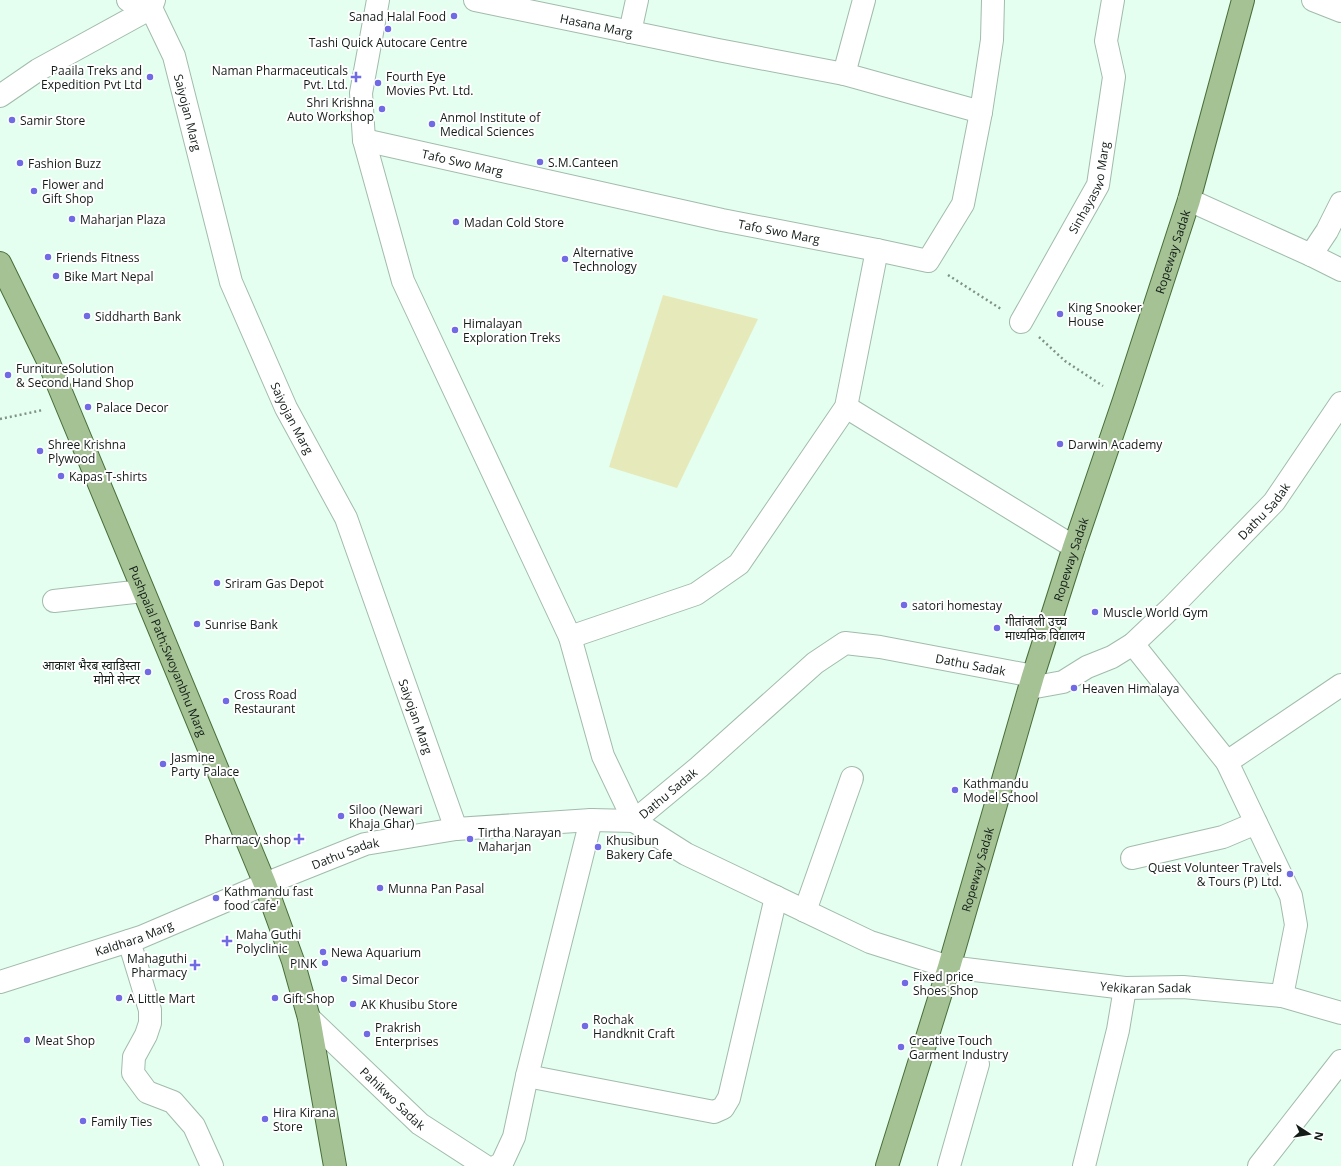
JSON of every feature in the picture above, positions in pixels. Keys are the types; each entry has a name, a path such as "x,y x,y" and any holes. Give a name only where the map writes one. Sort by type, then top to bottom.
{"main road":[{"name":"Ropeway Sadak","path":"887,1166 949,968 1031,682 1074,546 1124,400 1189,200 1243,0"},
{"name":"Pushpalal Path;Swoyanbhu Marg","path":"0,263 49,363 264,884 293,961 309,1018 335,1166"}],"street":[{"path":"128,0 152,4"},
{"path":"378,0 361,93 364,140 403,281 570,637 602,756 634,821"},
{"name":"Hasana Marg","path":"475,0 718,50 844,74 981,112"},
{"path":"630,32 637,0"},
{"path":"844,74 864,0"},
{"name":"Tafo Swo Marg","path":"364,140 722,220 877,250 928,262 962,204 981,112 992,40 993,0"},
{"name":"Sinhayaswo Marg","path":"1021,322 1098,185 1114,77 1106,41 1112,0"},
{"path":"1313,0 1341,12"},
{"path":"0,96 38,70 152,4"},
{"name":"Saiyojan Marg","path":"152,4 174,56 231,282 286,408 346,518 456,829"},
{"path":"1189,200 1312,255 1341,270"},
{"path":"1312,255 1341,203"},
{"path":"570,637 696,594 739,564 846,407 877,250"},
{"name":"Dathu Sadak","path":"264,884 365,844 456,829 591,820 634,821 699,767 815,663 845,642 880,647 1031,682 1062,682 1088,667 1112,657 1133,644 1171,608 1274,502 1341,403"},
{"path":"846,407 1074,546"},
{"path":"54,601 142,591"},
{"path":"1133,644 1227,762 1291,896 1296,925 1282,996"},
{"path":"1227,762 1341,684"},
{"path":"805,911 852,778"},
{"path":"497,1166 502,1163 514,1137 527,1076 591,820"},
{"name":"Yekikaran Sadak","path":"634,821 686,854 870,942 949,968 1125,988 1183,987 1282,996 1341,1013"},
{"path":"1132,858 1222,837 1256,823"},
{"name":"Kaldhara Marg","path":"0,982 129,941 264,884"},
{"path":"527,1076 714,1112 723,1108 730,1098 776,897"},
{"path":"129,941 150,1010 150,1023 146,1035 134,1057 133,1073 147,1092 173,1102 194,1126 212,1166"},
{"path":"1084,1166 1118,1030 1125,988"},
{"name":"Pahikwo Sadak","path":"309,1018 420,1124 485,1166"},
{"path":"1259,1166 1341,1061"},
{"path":"949,1166 978,1064"}],"path":[{"path":"0,419 66,405"}],"green space":[{"path":"663,295 758,319 677,488 609,467"}],"place":[{"name":"Sanad Halal Food","path":"454,16"},
{"name":"Tashi Quick Autocare Centre","path":"388,29"},
{"name":"Paaila Treks and Expedition Pvt Ltd","path":"150,77"},
{"name":"Naman Pharmaceuticals Pvt. Ltd.","path":"356,77"},
{"name":"Fourth Eye Movies Pvt. Ltd.","path":"378,83"},
{"name":"Shri Krishna Auto Workshop","path":"382,109"},
{"name":"Samir Store","path":"12,120"},
{"name":"Anmol Institute of Medical Sciences","path":"432,124"},
{"name":"S.M.Canteen","path":"540,162"},
{"name":"Fashion Buzz","path":"20,163"},
{"name":"Flower and Gift Shop","path":"34,191"},
{"name":"Maharjan Plaza","path":"72,219"},
{"name":"Madan Cold Store","path":"456,222"},
{"name":"Friends Fitness","path":"48,257"},
{"name":"Alternative Technology","path":"565,259"},
{"name":"Bike Mart Nepal","path":"56,276"},
{"name":"King Snooker House","path":"1060,314"},
{"name":"Siddharth Bank","path":"87,316"},
{"name":"Himalayan Exploration Treks","path":"455,330"},
{"name":"FurnitureSolution & Second Hand Shop","path":"8,375"},
{"name":"Palace Decor","path":"88,407"},
{"name":"Darwin Academy","path":"1060,444"},
{"name":"Shree Krishna Plywood","path":"40,451"},
{"name":"Kapas T-shirts","path":"61,476"},
{"name":"Sriram Gas Depot","path":"217,583"},
{"name":"satori homestay","path":"904,605"},
{"name":"Muscle World Gym","path":"1095,612"},
{"name":"Sunrise Bank","path":"197,624"},
{"name":"गीतांजली उच्च माध्यमिक विद्यालय","path":"997,628"},
{"name":"आकाश भैरब स्वाडिस्ता मोमो सेन्टर","path":"148,672"},
{"name":"Heaven Himalaya","path":"1074,688"},
{"name":"Cross Road Restaurant","path":"226,701"},
{"name":"Jasmine Party Palace","path":"163,764"},
{"name":"Kathmandu Model School","path":"955,790"},
{"name":"Siloo (Newari Khaja Ghar)","path":"341,816"},
{"name":"Pharmacy shop","path":"299,839"},
{"name":"Tirtha Narayan Maharjan","path":"470,839"},
{"name":"Khusibun Bakery Cafe","path":"598,847"},
{"name":"Quest Volunteer Travels & Tours (P) Ltd.","path":"1290,874"},
{"name":"Munna Pan Pasal","path":"380,888"},
{"name":"Kathmandu fast food cafe'","path":"216,898"},
{"name":"Maha Guthi Polyclinic","path":"227,941"},
{"name":"Newa Aquarium","path":"323,952"},
{"name":"PINK","path":"325,963"},
{"name":"Mahaguthi Pharmacy","path":"195,965"},
{"name":"Simal Decor","path":"344,979"},
{"name":"Fixed price Shoes Shop","path":"905,983"},
{"name":"A Little Mart","path":"119,998"},
{"name":"Gift Shop","path":"275,998"},
{"name":"AK Khusibu Store","path":"353,1004"},
{"name":"Rochak Handknit Craft","path":"585,1026"},
{"name":"Prakrish Enterprises","path":"367,1034"},
{"name":"Meat Shop","path":"27,1040"},
{"name":"Creative Touch Garment Industry","path":"901,1047"},
{"name":"Hira Kirana Store","path":"265,1119"},
{"name":"Family Ties","path":"83,1121"}]}
